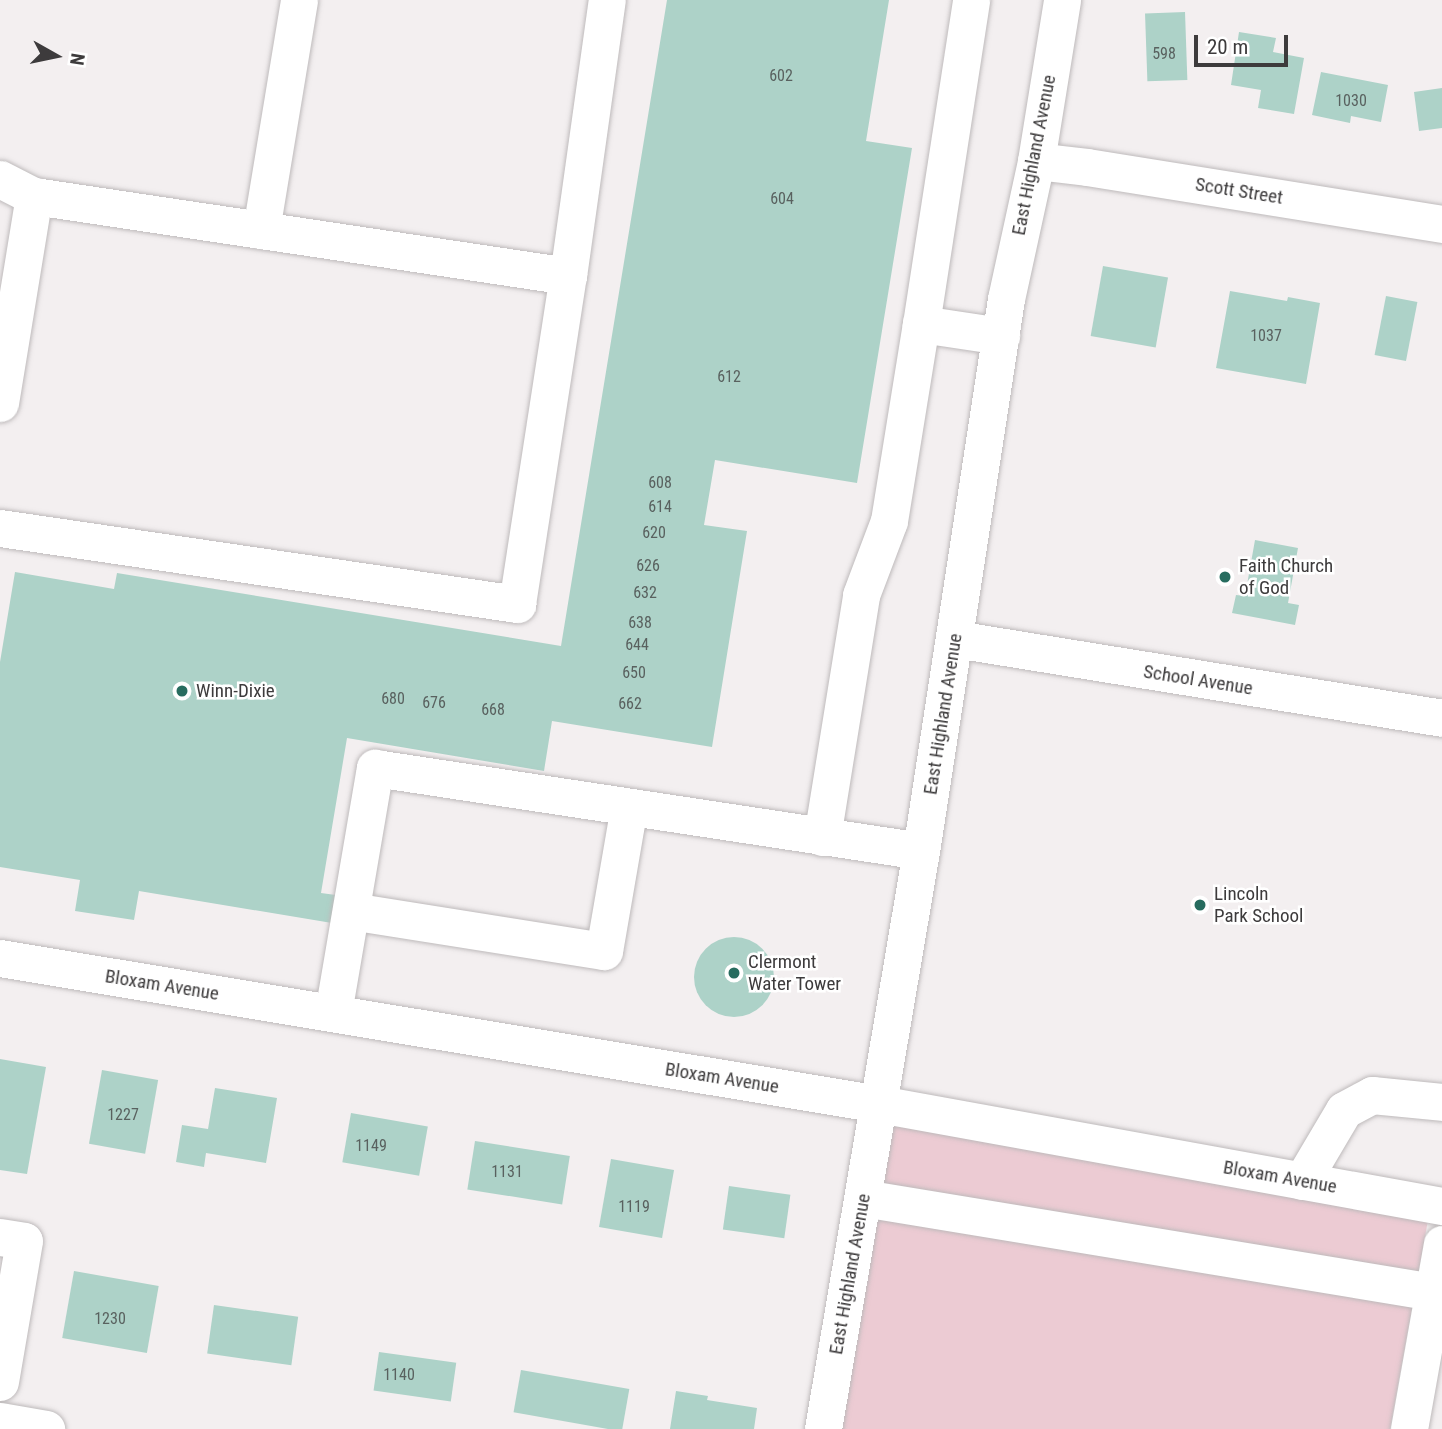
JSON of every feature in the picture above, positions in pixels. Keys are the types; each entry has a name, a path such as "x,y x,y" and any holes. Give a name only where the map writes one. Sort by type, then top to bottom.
{"street":[{"path":"261,230 299,0"},
{"path":"0,528 517,604 568,276 607,0"},
{"path":"822,836 861,595 889,521 971,0"},
{"name":"East Highland Avenue","path":"823,1429 921,851 1001,336 1036,161 1062,0"},
{"name":"Scott Street","path":"1036,161 1442,225"},
{"path":"0,179 34,196 568,276"},
{"path":"0,403 34,196"},
{"path":"921,324 1001,336"},
{"name":"School Avenue","path":"955,639 1442,718"},
{"path":"333,1013 375,768 921,851"},
{"path":"351,911 604,951 629,807"},
{"name":"Bloxam Avenue","path":"0,958 879,1104 1442,1206"},
{"path":"1302,1181 1344,1110 1372,1095 1442,1102"},
{"path":"863,1198 1433,1292"},
{"path":"0,1237 24,1241 0,1382"},
{"path":"1409,1429 1442,1244"},
{"path":"0,1421 47,1429"}],"shaded area":[{"path":"894,1123 1428,1220 1390,1429 842,1429"}],"building":[{"path":"667,0 889,0 866,141 912,148 857,483 715,460 704,525 747,531 712,747 552,721 544,771 347,738 321,893 343,896 338,924 139,891 134,920 75,911 80,880 0,867 0,662 15,572 114,589 117,573 561,646"},
{"path":"1185,12 1187,80 1147,81 1145,13"},
{"path":"1239,32 1276,38 1273,52 1304,58 1294,114 1258,108 1261,90 1231,85"},
{"path":"1321,72 1388,85 1381,122 1351,116 1350,123 1312,115"},
{"path":"1442,88 1442,128 1419,131 1414,92"},
{"path":"1103,266 1168,277 1156,347 1091,336"},
{"path":"1230,291 1287,301 1288,297 1320,303 1306,384 1216,368"},
{"path":"1386,296 1417,302 1406,361 1375,355"},
{"path":"1255,540 1298,548 1288,603 1299,605 1295,625 1232,613 1236,595 1245,596"},
{"name":"Clermont Water Tower","path":"734,937 749,940 762,949 771,962 774,977 771,992 762,1005 749,1014 734,1017 719,1014 706,1005 697,992 694,977 697,962 706,949 719,940"},
{"path":"0,1059 46,1067 27,1174 0,1170"},
{"path":"102,1070 158,1080 145,1154 89,1144"},
{"path":"215,1088 277,1098 266,1163 206,1153 204,1167 176,1162 182,1125 208,1129"},
{"path":"351,1113 428,1127 419,1176 342,1162"},
{"path":"475,1141 570,1156 562,1204 467,1189"},
{"path":"611,1159 674,1170 662,1238 599,1227"},
{"path":"729,1186 790,1195 784,1238 723,1230"},
{"path":"74,1271 159,1286 147,1353 62,1338"},
{"path":"214,1305 298,1317 291,1365 207,1354"},
{"path":"379,1352 456,1363 451,1401 374,1391"},
{"path":"521,1370 629,1389 622,1429 608,1429 514,1412"},
{"path":"676,1391 708,1396 707,1400 757,1408 754,1429 670,1429"}],"place":[{"name":"Faith Church of God","path":"1225,577"},
{"name":"Winn-Dixie","path":"182,691"},
{"name":"Lincoln Park School","path":"1200,905"},
{"name":"Clermont Water Tower","path":"734,973"}]}
